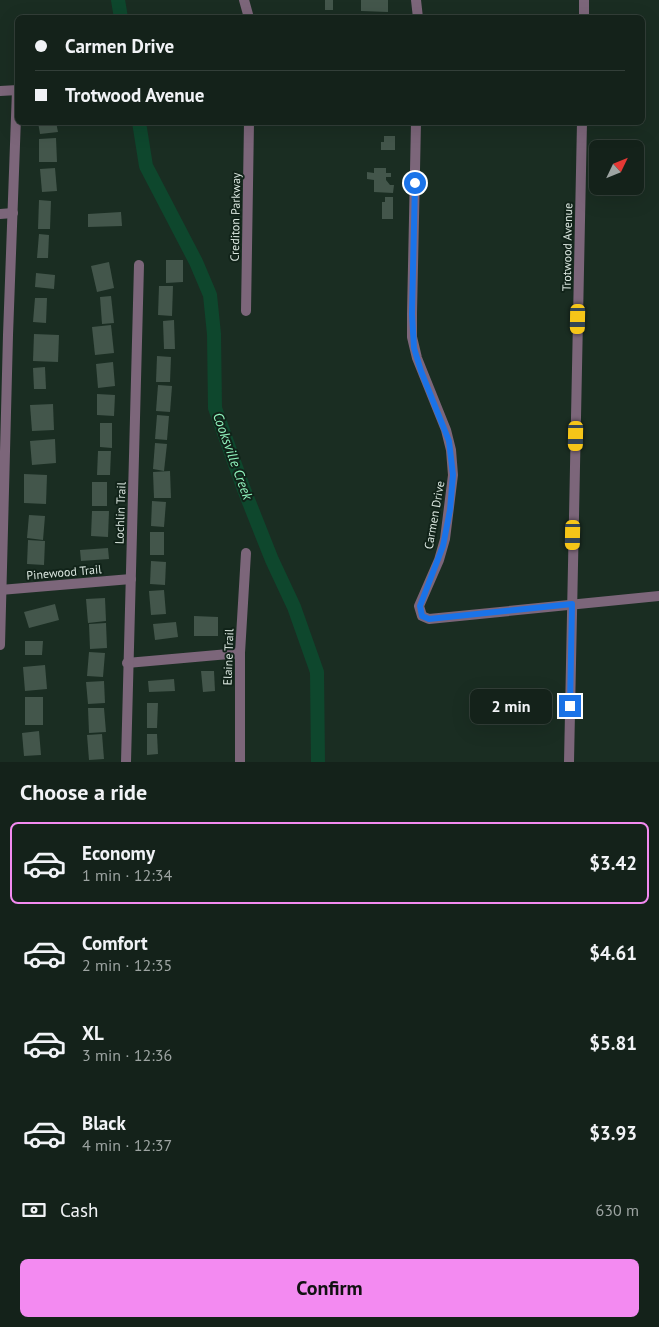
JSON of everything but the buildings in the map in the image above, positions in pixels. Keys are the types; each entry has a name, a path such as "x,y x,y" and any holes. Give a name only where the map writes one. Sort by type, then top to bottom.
{"street":[{"path":"244,0 248,15"},
{"path":"416,0 418,15"},
{"path":"584,0 584,15"},
{"path":"0,91 15,90"},
{"path":"0,645 4,335 13,213 16,125"},
{"name":"Crediton Parkway","path":"246,311 249,125"},
{"name":"Carmen Drive","path":"416,125 412,337 421,371 449,441 453,475 445,539 439,560 421,600 420,613 424,618 429,619 659,596"},
{"name":"Trotwood Avenue","path":"569,762 582,125"},
{"path":"0,214 13,213"},
{"name":"Lochlin Trail","path":"126,762 127,663 140,265"},
{"name":"Elaine Trail","path":"240,762 240,653 246,554"},
{"name":"Pinewood Trail","path":"1,590 130,579"},
{"path":"127,663 240,653"}],"waterway":[{"name":"Cooksville Creek","path":"118,0 120,15"},
{"name":"Cooksville Creek","path":"139,125 146,166 196,262 210,295 214,334 215,408 243,487 272,560 294,607 317,672 318,762"}],"route":[{"path":"415,183 412,314 414,348 421,371 446,430 451,450 453,475 445,539 439,560 421,600 420,613 424,618 429,619 572,604 570,706"}]}
